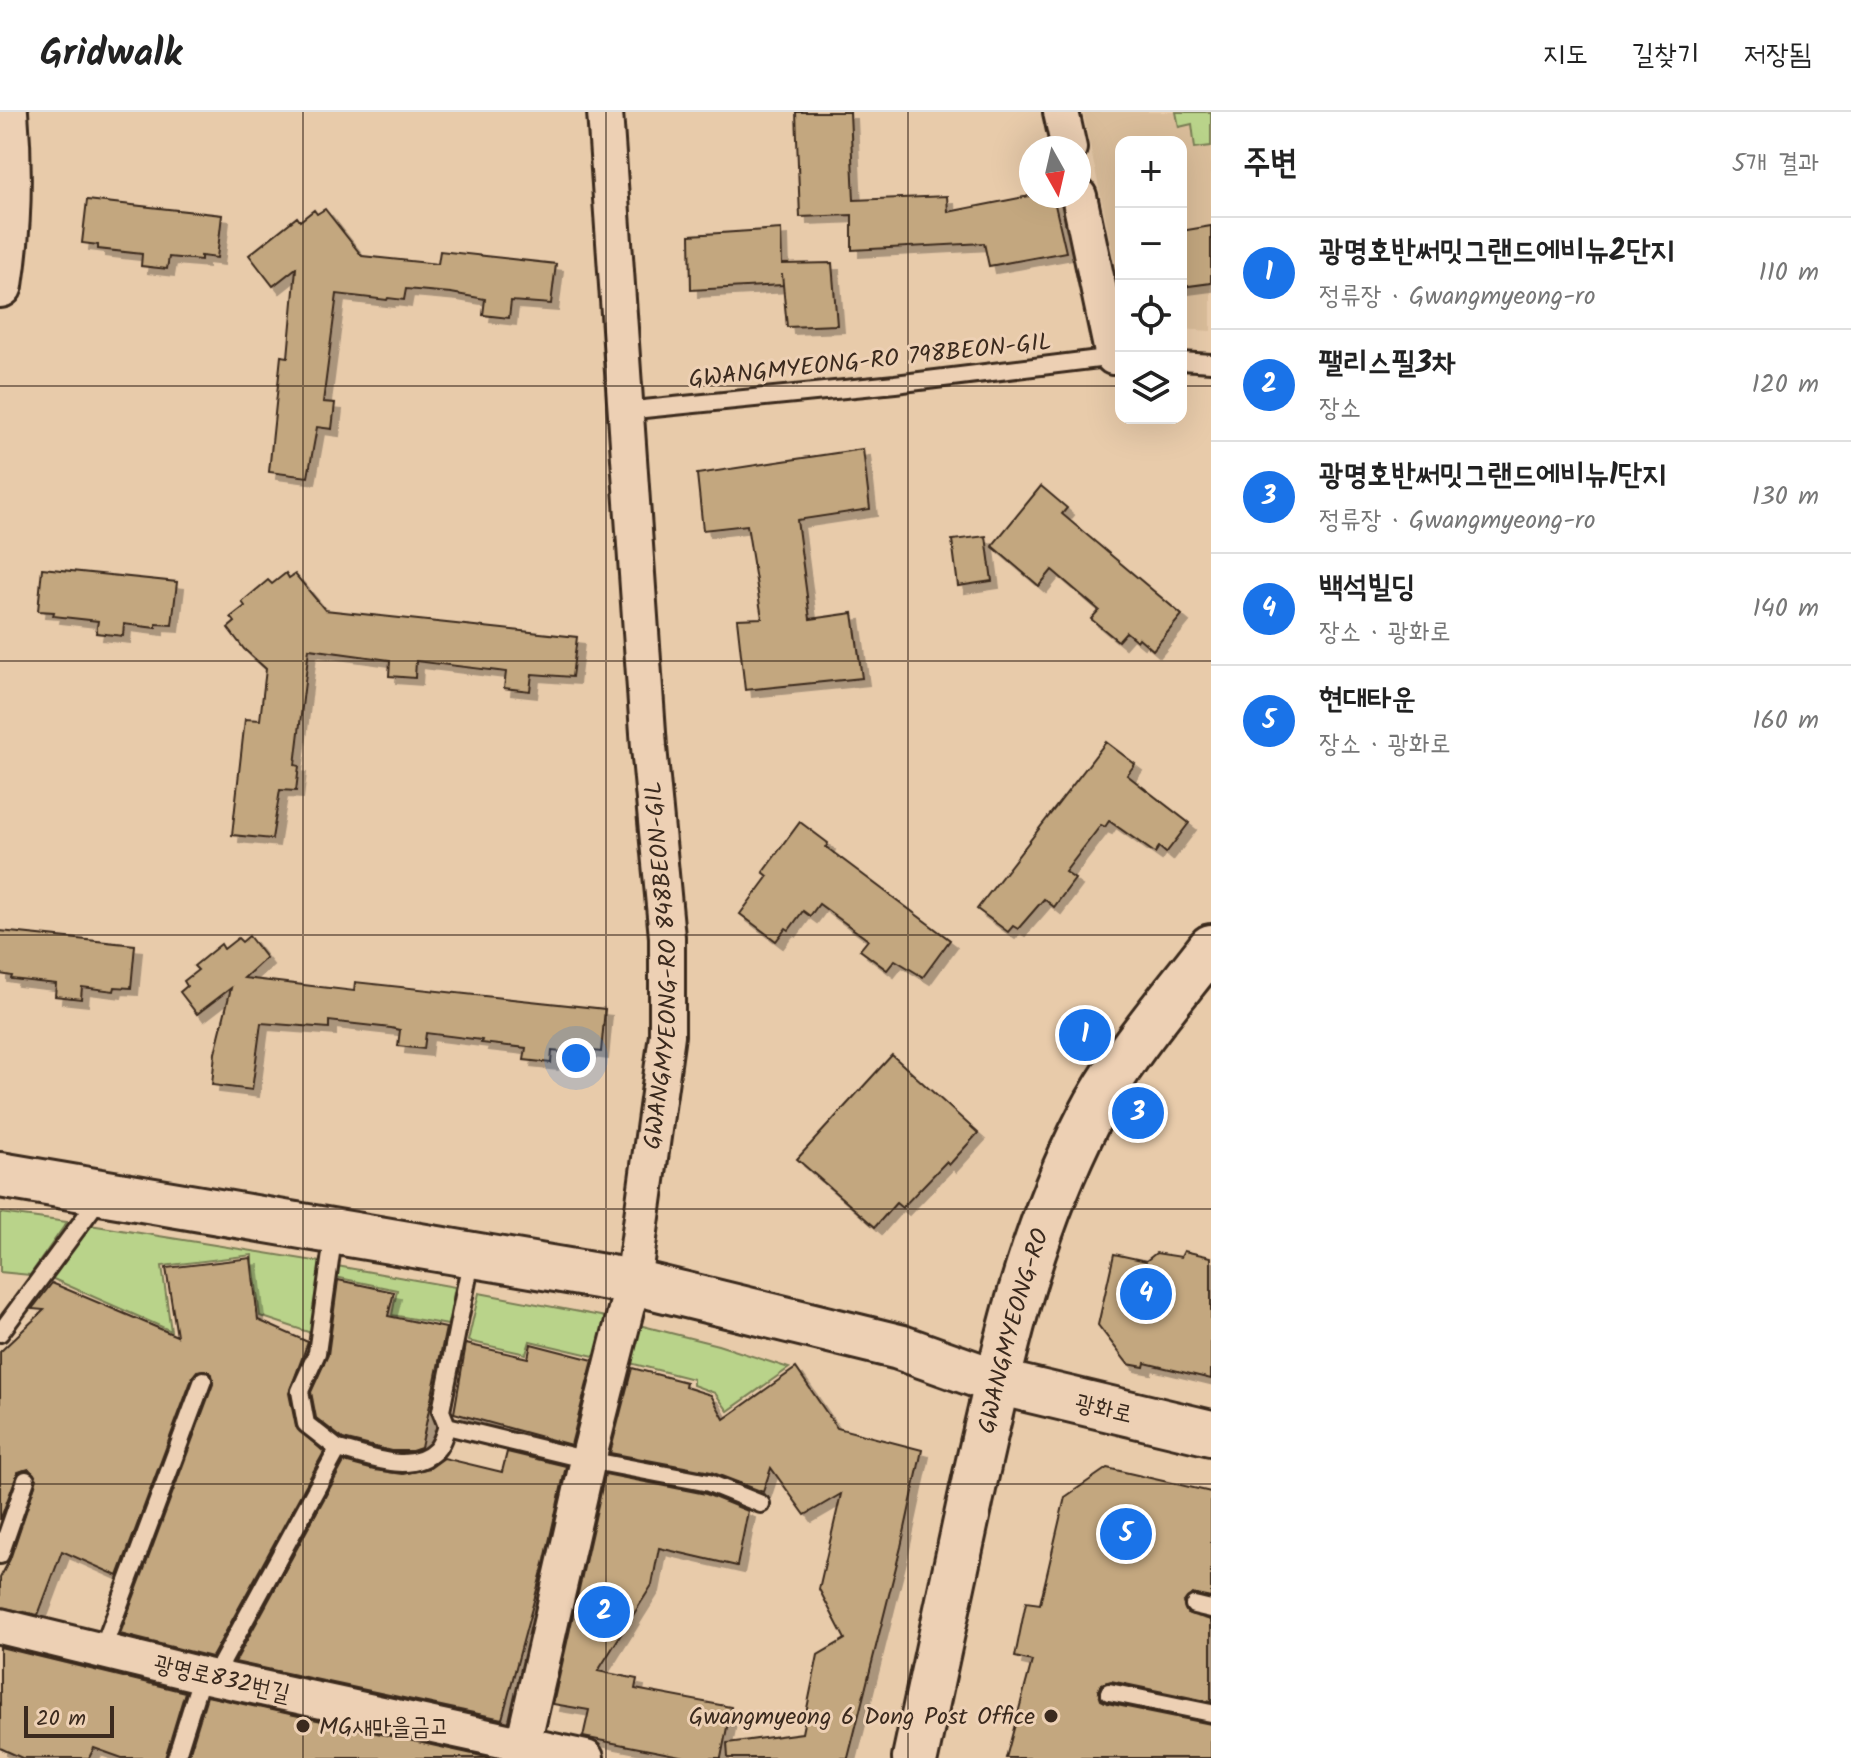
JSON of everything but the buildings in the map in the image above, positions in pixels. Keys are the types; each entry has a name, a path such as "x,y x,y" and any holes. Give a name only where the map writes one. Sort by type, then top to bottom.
{"street":[{"path":"0,285 7,236 10,170 5,112"},
{"name":"GWANGMYEONG-RO 848BEON-GIL","path":"521,1751 588,1460 633,1282 667,1035 667,937 649,747 605,112"},
{"path":"1061,112 1066,136"},
{"path":"1082,208 1116,352"},
{"name":"GWANGMYEONG-RO","path":"915,1758 997,1382 1030,1257 1056,1186 1089,1118 1123,1061 1211,947"},
{"name":"광화로","path":"0,1175 633,1282 899,1347 997,1382 1211,1433"},
{"name":"광명로832번길","path":"0,1626 521,1751 586,1758"}],"lane":[{"name":"GWANGMYEONG-RO 798BEON-GIL","path":"624,411 895,384 1115,357"},
{"path":"1187,361 1211,363"},
{"path":"0,1333 103,1192"},
{"path":"334,1231 317,1353 300,1391 306,1424 338,1449 395,1463 418,1463 438,1448 447,1426 441,1411 472,1255"},
{"path":"102,1651 203,1380"},
{"path":"447,1426 588,1460 709,1483 761,1504"},
{"path":"176,1758 208,1676 338,1449"},
{"path":"0,1555 26,1480"},
{"path":"1194,1605 1211,1609"},
{"path":"1109,1692 1211,1713"}],"shaded area":[{"path":"1083,112 1211,112 1211,331 1187,329 1187,136 1115,136 1115,264 1091,150 1091,136 1088,136"}],"green space":[{"path":"1176,112 1211,112 1211,146 1195,148 1192,124 1179,127"},
{"path":"0,1213 67,1222 30,1275 0,1272"},
{"path":"90,1225 321,1262 311,1333 260,1316 252,1255 162,1266 171,1331 51,1278"},
{"path":"337,1266 455,1287 448,1325 392,1315 397,1290 335,1277"},
{"path":"479,1293 606,1317 598,1357 530,1341 526,1354 468,1341"},
{"path":"639,1325 718,1345 789,1368 728,1411 715,1393 693,1385 693,1379 630,1363"}],"place":[{"name":"광명호반써밋그랜드에비뉴2단지","path":"1085,1035"},
{"name":"광명호반써밋그랜드에비뉴1단지","path":"1138,1113"},
{"name":"백석빌딩","path":"1146,1294"},
{"name":"현대타운","path":"1126,1534"},
{"name":"팰리스필3차","path":"604,1612"},
{"name":"Gwangmyeong 6 Dong Post Office","path":"1051,1716"},
{"name":"MG새마을금고","path":"303,1726"}]}
